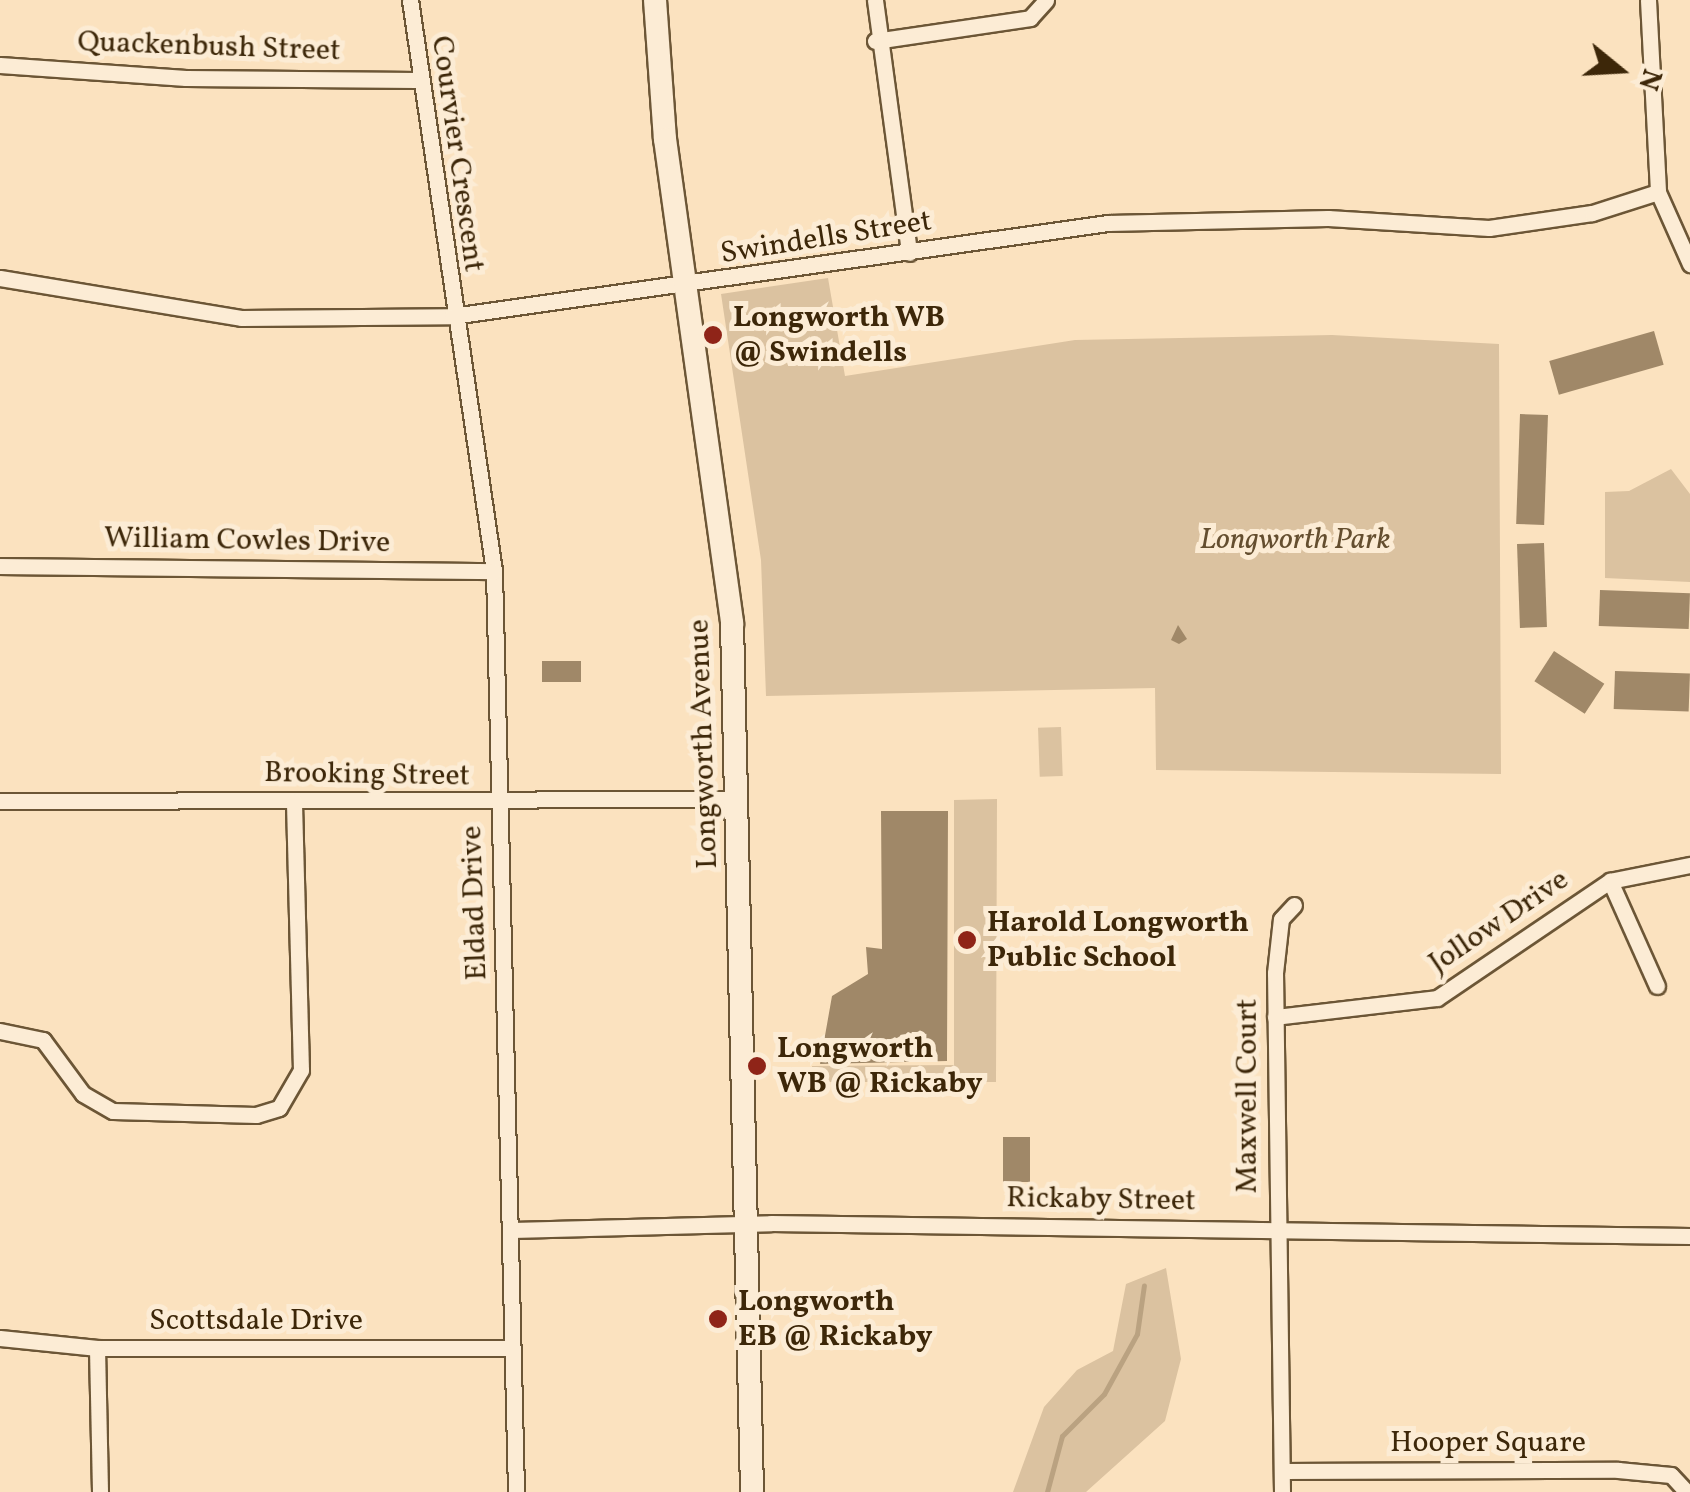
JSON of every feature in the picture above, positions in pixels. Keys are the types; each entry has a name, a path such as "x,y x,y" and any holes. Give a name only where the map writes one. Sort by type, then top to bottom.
{"street":[{"name":"Courvier Crescent","path":"410,0 416,80 452,316"},
{"name":"Longworth Avenue","path":"655,0 687,288 725,532 748,1223 752,1492"},
{"path":"875,0 875,41 909,252"},
{"path":"875,41 1030,18 1046,0"},
{"path":"1648,0 1658,192 1690,264"},
{"name":"Quackenbush Street","path":"0,65 186,78 416,80"},
{"name":"Swindells Street","path":"0,278 240,318 452,316 687,288 1143,220 1328,218 1489,228 1592,213 1658,192"},
{"name":"Eldad Drive","path":"452,316 494,571 516,1492"},
{"name":"William Cowles Drive","path":"0,566 494,571"},
{"name":"Brooking Street","path":"0,801 500,804 734,800"},
{"path":"0,1031 42,1040 83,1094 113,1111 256,1116 279,1108 300,1070 294,801"},
{"name":"Jollow Drive","path":"1276,1018 1437,998 1610,881 1690,865"},
{"path":"1610,881 1657,986"},
{"name":"Maxwell Court","path":"1276,1232 1276,1018 1281,919 1294,905"},
{"name":"Rickaby Street","path":"512,1230 748,1223 1690,1236"},
{"path":"1276,1232 1282,1492"},
{"name":"Scottsdale Drive","path":"0,1338 98,1348 512,1348"},
{"path":"98,1348 100,1492"},
{"name":"Hooper Square","path":"1282,1471 1618,1470 1671,1475 1687,1492"}],"green space":[{"name":"Longworth Park","path":"828,278 845,376 1075,340 1332,335 1499,344 1501,774 1156,770 1155,688 766,696 761,560 721,294"},
{"path":"1671,469 1690,494 1690,582 1605,578 1605,492 1629,491"},
{"path":"1061,727 1063,776 1040,777 1038,728"},
{"path":"997,799 996,1082 812,1082 812,1066 954,1065 954,800"},
{"path":"1166,1268 1181,1359 1165,1421 1086,1492 1013,1492 1044,1407 1077,1370 1113,1351 1126,1284"}],"building":[{"path":"1654,331 1664,365 1559,395 1549,361"},
{"path":"1520,414 1548,415 1544,525 1516,524"},
{"path":"1544,543 1547,627 1520,628 1517,544"},
{"path":"1600,590 1690,593 1689,629 1599,626"},
{"path":"1178,625 1187,639 1179,644 1171,640"},
{"path":"1554,651 1604,684 1585,714 1534,681"},
{"path":"542,661 581,661 581,682 542,682"},
{"path":"1615,671 1690,674 1689,712 1614,709"},
{"path":"881,811 948,811 947,1061 820,1064 832,996 868,974 866,947 882,949"},
{"path":"1003,1137 1030,1137 1030,1182 1003,1182"}],"waterway":[{"path":"1047,1492 1062,1436 1104,1394 1137,1334 1144,1285"}],"place":[{"name":"Longworth WB @ Swindells","path":"713,335"},
{"name":"Harold Longworth Public School","path":"967,940"},
{"name":"Longworth WB @ Rickaby","path":"757,1066"},
{"name":"Longworth EB @ Rickaby","path":"718,1319"}]}
